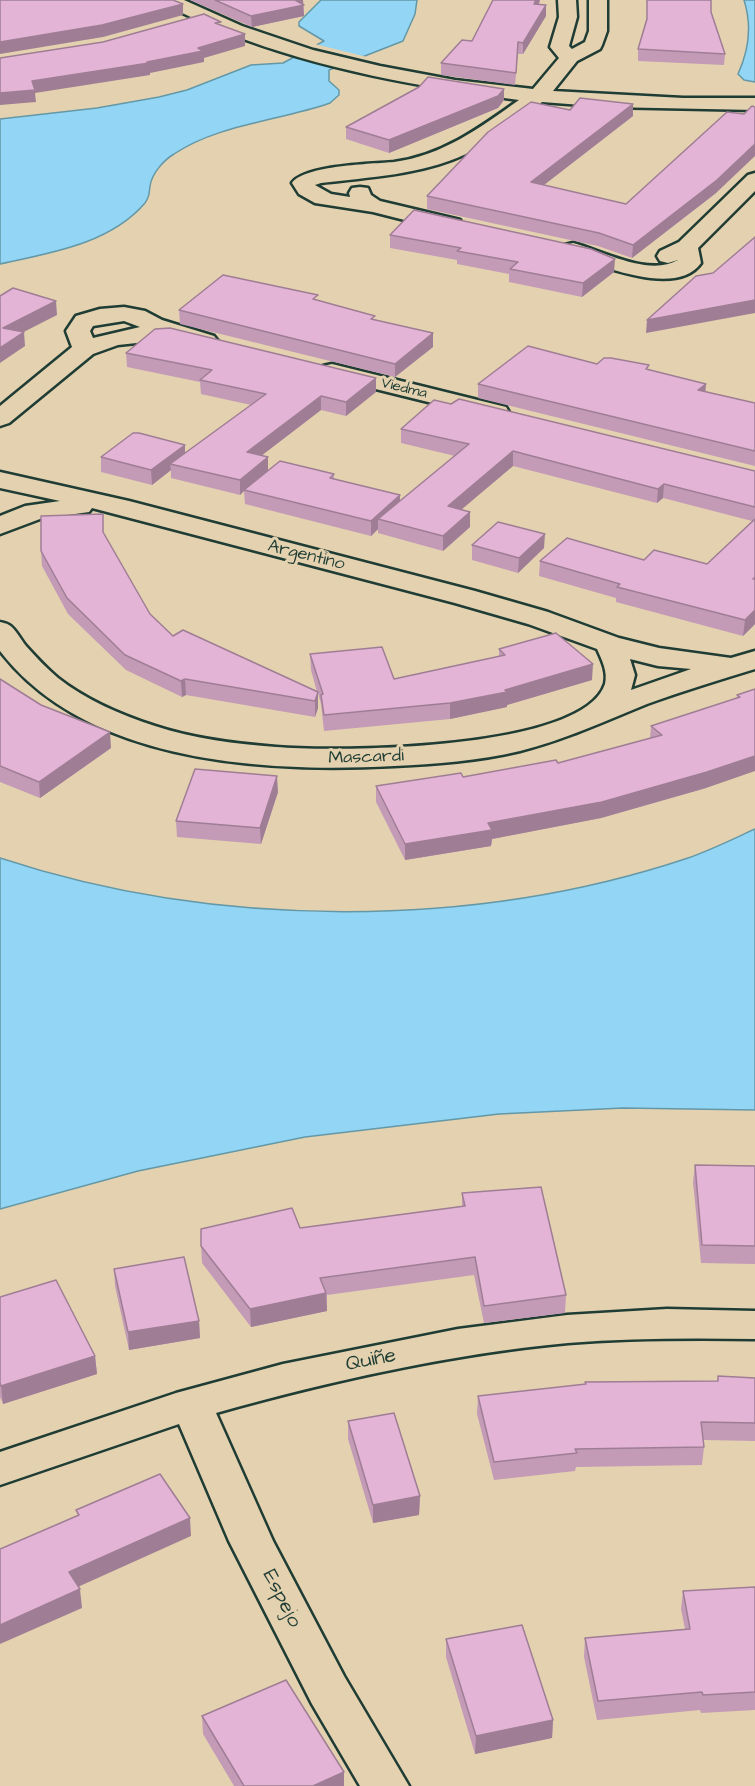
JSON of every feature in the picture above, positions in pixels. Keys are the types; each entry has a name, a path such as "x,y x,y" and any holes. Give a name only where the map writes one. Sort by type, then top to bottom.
{"street":[{"path":"169,0 203,18 290,48 356,65 464,86 661,104 755,104"},
{"path":"567,0 568,17 559,47 570,57"},
{"path":"476,230 373,206 314,196 305,190 303,183 317,177 404,167 458,150 482,136 540,94 570,57 593,45 598,31 598,0"},
{"path":"184,24 203,18"},
{"path":"373,206 361,198 359,189 364,179 376,171"},
{"path":"553,246 598,255 634,270 671,272 690,263 687,247 755,179"},
{"path":"0,418 85,349 78,331 84,321 100,316 137,316 179,334 225,345"},
{"name":"Viedma","path":"307,365 522,418"},
{"name":"Argentino","path":"0,480 457,595 582,633 609,644 658,657 698,663 747,662"},
{"path":"0,526 34,512 68,506 112,507"},
{"name":"Mascardi","path":"0,631 35,673 66,697 139,730 205,747 304,759 356,760 448,754 533,738 652,692 747,662"},
{"path":"595,714 616,693 622,679 620,666 609,644"},
{"name":"Quiñe","path":"4,1467 191,1404 284,1379 358,1363 567,1329 667,1323 755,1325"},
{"name":"Espejo","path":"191,1404 256,1552 328,1690 385,1786"}],"water":[{"path":"321,0 417,0 415,14 403,41 329,70 329,81 339,90 339,95 330,103 230,129 192,144 163,163 153,176 149,196 145,203 115,228 59,251 0,264 0,119 97,108 159,97 187,90 251,65 283,63 324,41 299,26 299,22"},
{"path":"744,0 755,0 755,82 744,80 738,74 745,56 749,28"},
{"path":"755,829 755,1110 623,1108 499,1114 305,1137 138,1171 0,1209 0,858 82,881 168,898 255,908 344,912 433,908 520,898 606,882 688,858"}],"pier":[{"path":"315,44 367,57 340,69 292,56"}],"building":[{"path":"0,0 173,0 183,4 102,25 0,42"},
{"path":"215,0 295,0 304,5 251,16"},
{"path":"493,0 536,0 534,4 546,5 523,43 518,42 516,73 441,63 462,40 472,41"},
{"path":"647,0 711,0 711,12 725,54 638,49 647,19"},
{"path":"204,14 221,22 215,23 245,34 198,48 203,51 147,62 149,63 32,81 35,90 0,93 0,58 103,42"},
{"path":"428,77 504,89 498,96 389,140 346,127 419,87"},
{"path":"580,98 633,104 531,182 626,204 727,112 744,114 752,106 755,107 755,144 717,180 633,245 599,233 427,196 488,132 531,102 570,110"},
{"path":"414,210 591,249 615,259 583,283 510,269 518,262 457,251 461,248 390,235"},
{"path":"755,237 755,300 647,320 696,276 713,273"},
{"path":"223,275 318,295 313,299 375,316 371,319 433,333 395,364 179,310"},
{"path":"13,288 56,301 3,328 24,332 0,348 0,296"},
{"path":"170,328 376,378 346,402 321,396 247,452 268,457 240,480 170,464 266,394 200,380 212,370 126,353 155,329"},
{"path":"528,346 597,364 604,358 611,358 649,365 646,369 706,384 698,390 755,403 755,451 478,384"},
{"path":"459,399 755,471 755,507 664,484 658,489 513,451 448,506 470,512 443,536 378,519 469,444 401,429 434,400 451,404"},
{"path":"133,433 185,445 151,470 101,457"},
{"path":"280,461 334,474 330,478 400,495 371,521 244,490"},
{"path":"103,514 103,532 150,614 173,636 183,630 318,692 315,701 185,679 181,681 125,655 67,598 41,551 41,516"},
{"path":"755,519 755,577 753,579 755,579 755,610 745,620 617,587 620,584 540,561 567,538 644,560 654,550 707,564"},
{"path":"498,522 545,534 519,558 472,545"},
{"path":"556,633 593,664 505,690 507,692 450,703 324,715 321,695 323,694 310,654 382,647 394,679 505,655 499,649"},
{"path":"0,679 41,705 110,732 39,782 0,766"},
{"path":"755,689 755,756 602,802 488,823 492,830 405,844 376,786 461,773 463,777 556,760 558,763 662,735 651,726 740,697 737,695"},
{"path":"195,769 277,776 260,828 176,821"},
{"path":"695,1165 755,1166 755,1246 702,1245"},
{"path":"541,1187 566,1295 484,1306 475,1257 320,1278 326,1293 250,1309 201,1246 201,1229 292,1208 300,1228 465,1206 462,1193"},
{"path":"184,1257 199,1321 128,1332 114,1269"},
{"path":"56,1280 95,1356 1,1386 0,1297"},
{"path":"718,1376 755,1378 755,1423 701,1422 704,1447 575,1449 577,1453 494,1462 478,1396 586,1384 585,1382 718,1381"},
{"path":"394,1413 420,1496 373,1505 348,1421"},
{"path":"160,1474 190,1518 69,1572 80,1589 0,1625 0,1549 79,1515 76,1510"},
{"path":"755,1587 755,1692 703,1695 702,1692 598,1701 585,1638 690,1629 683,1591"},
{"path":"522,1625 553,1720 476,1736 446,1639"},
{"path":"286,1680 344,1772 313,1786 244,1786 202,1716"}]}
